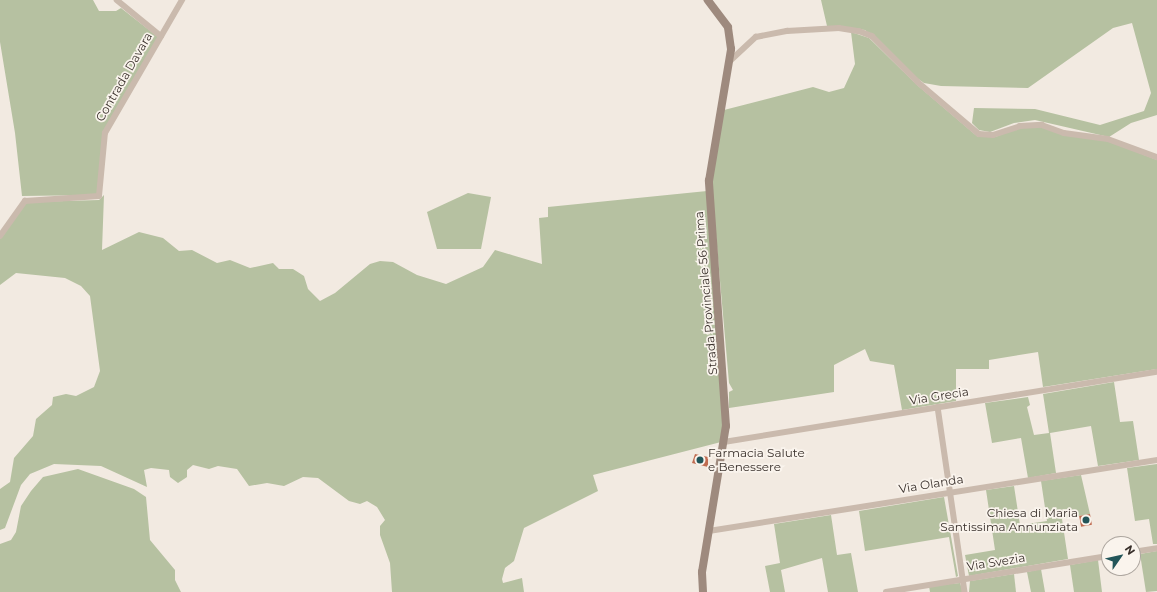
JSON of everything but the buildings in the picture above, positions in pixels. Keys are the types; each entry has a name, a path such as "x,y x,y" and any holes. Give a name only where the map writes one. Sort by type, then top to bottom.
{"street":[{"path":"117,0 161,36"},
{"name":"Contrada Davara","path":"0,236 25,201 99,196 105,133 182,0"},
{"name":"Strada Provinciale 56 Prima","path":"703,592 702,572 724,442 724,373 709,189 730,61 728,27 708,0"},
{"path":"730,61 756,37 832,28 859,31 872,36 918,82 979,134 993,135 1020,126 1042,125 1064,133 1108,139 1157,157"},
{"name":"Via Grecia","path":"724,442 1157,372"},
{"path":"938,407 965,592"},
{"name":"Via Olanda","path":"709,530 1157,460"},
{"path":"1141,551 1157,548"},
{"name":"Via Svezia","path":"886,592 1101,557"}],"green space":[{"path":"0,0 93,0 99,11 116,11 121,8 158,37 107,126 101,189 96,195 22,196 15,133 0,42"},
{"path":"821,0 1157,0 1157,115 1131,123 1109,137 1035,120 1014,123 990,132 979,130 972,123 974,108 1035,109 1100,125 1144,111 1151,93 1132,23 1113,28 1028,88 941,86 924,83 917,78 865,30 827,26"},
{"path":"851,32 869,38 917,85 978,137 995,137 1020,128 1041,127 1111,142 1157,160 1157,369 1043,387 1038,352 989,360 989,369 956,369 956,401 902,410 894,365 870,361 865,349 834,365 834,392 729,408 729,392 733,390 729,383 713,201 712,165 724,110 813,87 829,92 844,88 855,64"},
{"path":"707,191 723,420 721,442 593,475 598,491 524,528 514,561 505,568 502,579 503,583 522,578 524,592 392,592 390,563 380,535 380,526 385,520 377,507 367,501 360,504 349,501 318,478 303,477 284,486 267,483 249,486 237,469 218,466 209,469 193,465 187,470 187,477 178,483 170,477 169,470 151,468 144,470 147,487 101,466 54,464 30,474 21,485 5,528 0,530 0,489 10,482 14,458 33,436 36,419 52,405 53,397 66,394 76,396 94,387 100,371 90,296 81,286 65,278 16,273 0,285 0,239 21,205 30,202 99,200 104,195 102,250 139,232 163,238 179,251 192,250 217,263 230,260 250,268 273,263 279,269 293,269 304,276 308,289 320,301 335,293 370,264 380,261 393,262 417,275 446,284 483,267 495,250 542,264 539,218 548,217 548,207"},
{"path":"468,193 491,197 481,249 437,249 427,212"},
{"path":"1114,382 1120,422 1133,421 1139,460 1098,466 1091,426 1050,433 1056,473 1028,478 1021,438 992,443 985,403 1028,397 1030,405 1027,407 1034,435 1049,433 1043,394"},
{"path":"1157,464 1157,544 1153,544 1149,519 1135,521 1127,468"},
{"path":"78,469 134,489 146,497 150,540 175,570 175,580 181,592 0,592 0,544 11,540 16,532 21,506 43,477"},
{"path":"1081,475 1090,514 1062,519 1068,559 969,576 965,555 995,550 986,490 1014,486 1020,525 1047,521 1041,481"},
{"path":"944,497 958,576 956,577 949,537 865,551 859,511"},
{"path":"831,515 837,555 851,553 858,592 828,592 822,558 781,570 785,592 770,592 765,566 780,563 774,524"},
{"path":"1157,551 1157,591 1146,592 1141,554"},
{"path":"1098,560 1102,592 1074,592 1070,565"},
{"path":"1041,569 1045,592 1031,592 1027,572"},
{"path":"1014,574 1016,592 969,592 970,581"},
{"path":"960,583 963,592 930,592 929,586"}],"place":[{"name":"Farmacia Salute e Benessere","path":"700,460"},
{"name":"Chiesa di Maria Santissima Annunziata","path":"1086,520"}]}
